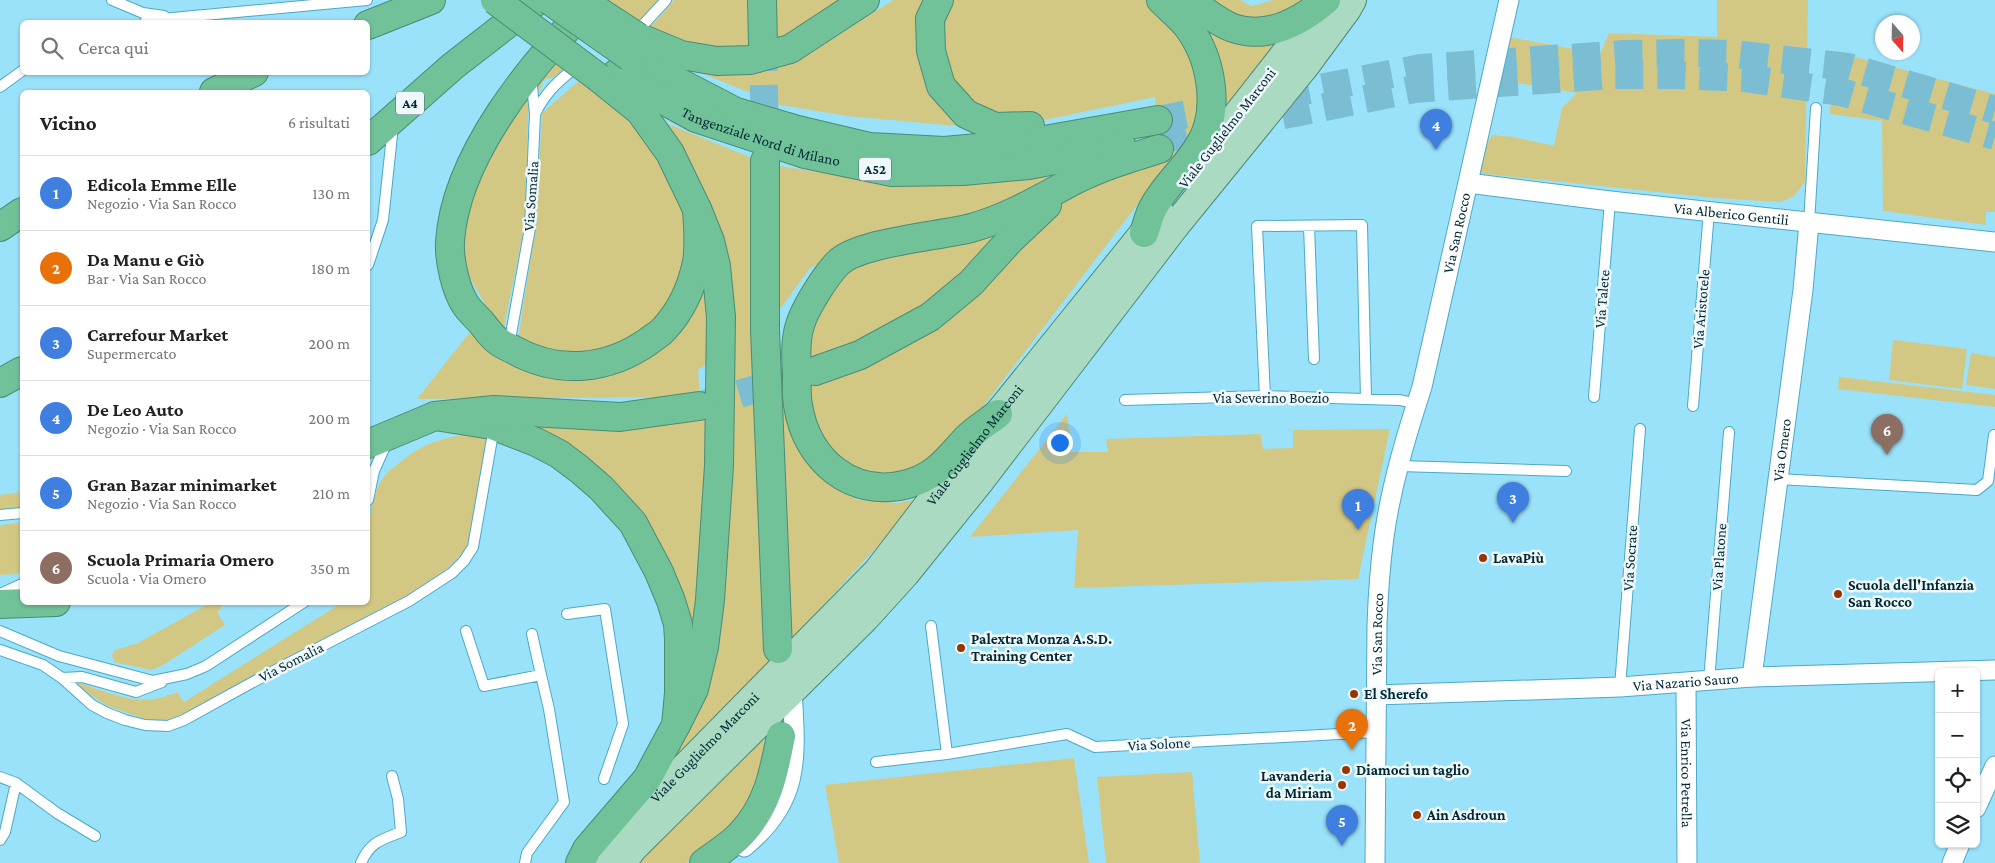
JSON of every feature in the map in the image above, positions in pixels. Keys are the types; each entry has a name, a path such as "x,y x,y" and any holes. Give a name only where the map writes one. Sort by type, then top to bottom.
{"highway":[{"path":"370,24 431,0"},
{"path":"495,0 624,54 682,55 717,61 750,60 790,49 864,2"},
{"name":"Tangenziale Nord di Milano","path":"512,0 624,54"},
{"name":"A4","path":"370,139 452,66 538,0"},
{"name":"Tangenziale Nord di Milano","path":"549,0 624,54 696,118 804,154 892,172 963,171 1029,165 1159,137"},
{"path":"580,863 587,849 647,779 694,689 704,647 710,600 719,466 722,317 716,266 710,241 697,209 670,153 640,111 624,54 581,0"},
{"path":"595,0 529,71 491,128 467,172 453,214 450,244 453,275 466,307 498,341 532,360 566,368 602,364 636,350 664,330 685,300 697,262 697,209"},
{"path":"762,0 763,43"},
{"path":"767,358 780,323 796,300 807,286 839,262 865,249 964,229 1023,209 1074,181 1124,160 1159,137 1127,116 1053,126 995,127 966,114 941,86 931,51 930,19 939,0"},
{"path":"1144,233 1153,207 1200,146 1209,120 1211,105 1210,78 1203,53 1189,28 1161,0"},
{"path":"1190,0 1212,17 1234,28 1254,31 1273,29 1294,23 1327,0"},
{"path":"218,90 248,75"},
{"path":"765,161 767,358 778,649"},
{"path":"815,371 860,355 930,317 971,283 1011,239 1074,181"},
{"path":"0,227 20,213"},
{"path":"839,262 807,306 800,325 796,360 798,404 801,419 816,451 828,465 841,476 858,484 878,487 894,487 909,484 941,468 969,436 998,414"},
{"path":"0,383 20,372"},
{"path":"376,439 435,416 494,410 620,417 699,406"},
{"path":"435,416 492,425 536,442 559,454 601,488 633,523 659,572 678,624 679,693 676,725"},
{"path":"0,604 20,603"},
{"path":"704,863 741,835 762,805 772,780 781,736"}],"main road":[{"name":"Viale Guglielmo Marconi","path":"591,863 876,572 998,414 1144,233 1327,0"},
{"name":"Viale Guglielmo Marconi","path":"621,863 641,840 866,617 905,574 980,481 1175,226 1305,66 1352,0"}],"street":[{"name":"Via San Rocco","path":"1375,863 1376,695 1380,573 1384,536 1399,466 1422,388 1509,0"},
{"name":"Via Alberico Gentili","path":"1468,183 1610,201 1995,242"},
{"name":"Via Omero","path":"1752,677 1803,290 1809,223"},
{"name":"Via Nazario Sauro","path":"1376,695 1620,687 1752,677 1995,670"},
{"name":"Via Enrico Petrella","path":"1686,683 1687,863"},
{"path":"724,863 754,839 773,819 787,794 794,767 795,740 792,690"},
{"path":"1978,803 1995,766"},
{"path":"1952,863 1958,848"}],"lane":[{"path":"112,0 143,14 172,18"},
{"path":"158,20 367,0"},
{"path":"624,54 666,0"},
{"name":"Via Somalia","path":"511,334 530,228 535,114 542,99 553,85 571,70"},
{"path":"529,71 535,114"},
{"path":"0,87 20,72"},
{"path":"1809,223 1816,108"},
{"path":"370,259 382,220 394,118"},
{"name":"Via Talete","path":"1594,397 1610,201"},
{"name":"Via Aristotele","path":"1693,406 1709,211"},
{"path":"1265,396 1257,226 1362,225 1366,399"},
{"path":"1309,226 1314,359"},
{"name":"Via Severino Boezio","path":"1125,400 1265,396 1400,400 1417,404"},
{"name":"Via Socrate","path":"1620,687 1640,429"},
{"name":"Via Platone","path":"1709,681 1729,432"},
{"path":"1778,479 1977,490 1988,481 1994,435"},
{"path":"370,490 374,471 376,439"},
{"name":"Via Somalia","path":"0,650 43,665 62,678 92,705 125,720 145,725 168,726 184,720 264,676 410,601 452,573 464,561 473,547 492,439"},
{"path":"1399,466 1566,471"},
{"path":"0,515 20,513"},
{"path":"0,594 20,585"},
{"path":"62,678 82,677 136,692 206,666 299,605"},
{"path":"567,614 605,609 623,724 604,780"},
{"path":"931,626 947,754"},
{"path":"0,631 59,656 153,681 166,680"},
{"path":"466,631 484,686 541,675"},
{"path":"525,863 526,853 564,802 549,709 532,634"},
{"name":"Via Solone","path":"876,762 947,754 1066,734 1095,747 1376,732"},
{"path":"361,863 366,850 381,840 401,832 398,799 392,776"},
{"path":"0,778 16,784 57,813 95,836"},
{"path":"0,840 5,832 16,784"}],"shaded area":[{"path":"608,0 658,0 640,21 632,27 602,5"},
{"path":"674,0 752,0 753,54 748,55 639,33 656,21"},
{"path":"768,0 855,0 769,50"},
{"path":"893,0 929,0 967,127 847,116 781,105 693,70 792,59 826,43"},
{"path":"952,0 1147,0 1177,27 1199,80 1198,125 1187,147 1170,162 975,417 944,452 910,474 854,474 814,435 809,385 896,350 981,288 1021,249 1049,211 1080,187 1162,162 1155,97 1020,125 991,120 957,90 946,59 943,26"},
{"path":"1177,0 1207,27 1294,28 1214,127"},
{"path":"1206,0 1240,0 1252,6 1273,0 1305,0 1278,17 1247,23"},
{"path":"1717,0 1808,0 1805,182 1793,197 1780,202 1715,198 1477,173 1479,156 1492,135 1514,137 1554,146 1562,108 1577,93 1500,80 1509,37 1600,54 1609,33 1717,37"},
{"path":"1832,51 1995,94 1995,212 1986,212 1986,225 1883,211 1882,121 1830,114"},
{"path":"552,56 566,67 553,78 545,80 540,90 536,88"},
{"path":"581,79 615,104 653,148 683,205 689,244 683,281 661,317 643,334 577,356 542,352 518,339 537,219 542,113"},
{"path":"528,96 530,98 526,218 504,327 493,318 463,266 467,204 507,122"},
{"path":"668,124 752,158 769,663 672,768 666,760 705,684 732,345 666,132"},
{"path":"779,166 896,184 983,183 1066,175 993,209 952,221 869,237 810,268 781,308 771,305"},
{"path":"1002,228 960,280 899,322 809,364 810,336 819,312 832,290 850,270 880,257"},
{"path":"705,272 709,362 698,370 700,397 417,399 470,332 493,353 528,372 568,381 618,371"},
{"path":"1893,340 1967,349 1962,389 1889,380"},
{"path":"778,351 786,355 832,485 858,500 898,503 922,498 791,640"},
{"path":"1971,353 1995,357 1995,389 1966,385"},
{"path":"1839,377 1995,395 1995,407 1838,389"},
{"path":"710,411 705,561 691,640 680,593 662,547 633,508 506,417"},
{"path":"1067,414 1072,452 1108,452 1106,439 1261,434 1263,449 1293,448 1293,430 1390,429 1358,579 1074,588 1078,530 970,537"},
{"path":"474,434 487,440 469,543 462,555 434,581 192,715 159,724 108,706 80,688 77,683 139,700 157,699 177,692 184,702 338,605 370,605 370,516 372,505 383,478 409,455 432,443 457,436"},
{"path":"20,492 20,508 0,510 0,495"},
{"path":"20,523 20,572 18,574 0,575 0,525"},
{"path":"206,605 220,605 222,608 217,612 225,625 163,665 151,670 114,662 112,655 115,650 138,643"},
{"path":"760,740 771,742 761,788 736,823 686,863 640,863 661,840"},
{"path":"1074,758 1089,863 839,863 825,785"},
{"path":"1192,772 1200,863 1106,863 1097,777"}],"tunnel":[{"path":"763,43 765,142"},
{"path":"1158,120 1421,68 1625,54 1678,53 1734,54 1848,67 1995,110"},
{"path":"1159,140 1415,89 1611,75 1744,78 1841,92 1995,136"},
{"path":"699,406 815,371"}],"place":[{"name":"De Leo Auto","path":"1436,150"},
{"name":"Scuola Primaria Omero","path":"1887,455"},
{"name":"Carrefour Market","path":"1513,523"},
{"name":"Edicola Emme Elle","path":"1358,530"},
{"name":"LavaPiù","path":"1483,558"},
{"name":"Scuola dell'Infanzia San Rocco","path":"1838,594"},
{"name":"Palextra Monza A.S.D. Training Center","path":"961,648"},
{"name":"El Sherefo","path":"1354,694"},
{"name":"Da Manu e Giò","path":"1352,750"},
{"name":"Diamoci un taglio","path":"1346,770"},
{"name":"Lavanderia da Miriam","path":"1342,785"},
{"name":"Ain Asdroun","path":"1417,815"},
{"name":"Gran Bazar minimarket","path":"1342,846"}]}
